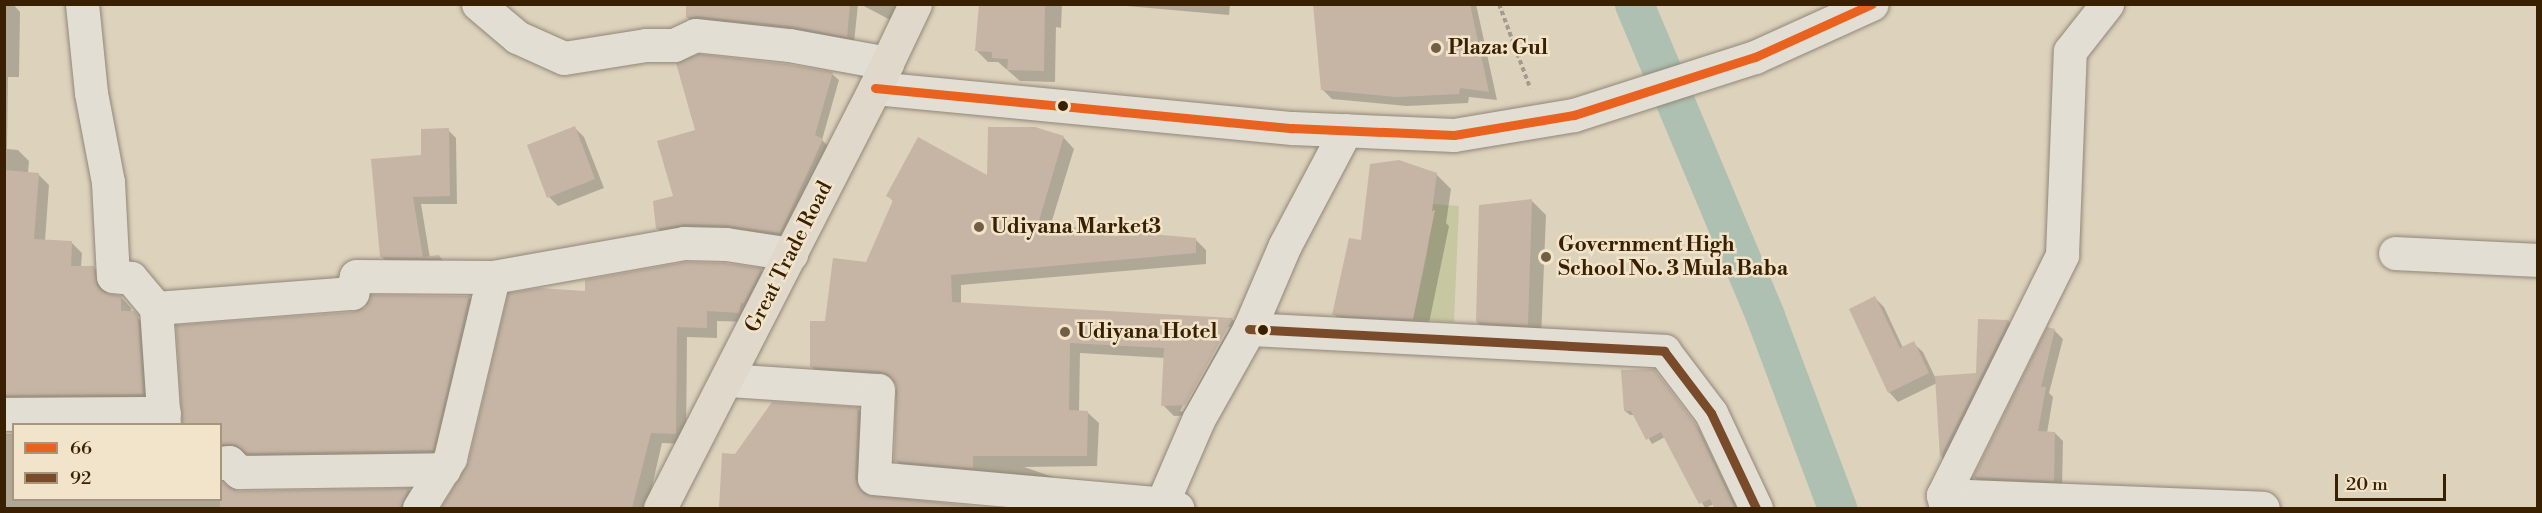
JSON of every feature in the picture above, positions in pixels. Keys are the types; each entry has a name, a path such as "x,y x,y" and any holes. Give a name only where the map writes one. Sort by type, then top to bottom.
{"main road":[{"name":"Great Trade Road","path":"660,508 791,254 915,4"}],"street":[{"path":"4,414 164,419 156,308 131,278 113,276 108,182 91,93 82,4"},
{"path":"486,7 517,36 564,58 646,45 674,45 695,34 789,45 881,76 1292,128 1454,135 1558,117 1755,57 1872,4"},
{"path":"2107,4 2070,51 2062,255 1944,502 2263,508"},
{"path":"727,380 878,390 874,478 1167,507 1198,420 1249,329 1285,245 1346,130"},
{"path":"156,308 352,293 356,276 493,277 684,243 726,244 791,254"},
{"path":"2395,253 2538,260"},
{"path":"419,508 450,458 493,277"},
{"path":"1249,329 1664,351 1711,413 1756,508"},
{"path":"222,463 229,462 239,472 444,469"}],"path":[{"path":"1499,4 1558,117"}],"green space":[{"path":"1433,204 1459,206 1454,322 1413,319 1427,254"}],"building":[{"path":"686,4 850,4 847,37 791,26 697,16 686,18"},
{"path":"979,4 1045,4 1044,71 1007,70 1008,59 992,58 992,52 975,51"},
{"path":"1313,4 1470,4 1489,92 1460,88 1459,94 1397,97 1321,90"},
{"path":"698,54 833,72 815,135 823,139 780,233 726,225 684,224 656,229 653,201 673,196 657,141 695,130 676,63"},
{"path":"575,126 595,179 547,198 527,145"},
{"path":"988,127 1035,127 1064,136 1038,224 1196,238 1196,253 951,275 952,302 1233,318 1185,405 1161,406 1164,348 1070,343 1069,410 1088,411 1087,456 973,456 973,468 894,461 897,391 894,381 888,374 879,371 810,367 810,321 825,321 833,258 866,262 893,200 886,196 918,137 987,175"},
{"path":"449,128 450,196 413,197 423,257 439,255 440,258 380,257 371,159 421,155 421,129"},
{"path":"1399,160 1437,173 1432,211 1435,210 1413,319 1332,315 1349,238 1361,240 1370,164"},
{"path":"4,170 39,173 34,239 72,241 71,266 94,266 97,286 103,292 121,296 121,311 134,311 138,315 143,394 4,395"},
{"path":"1532,199 1528,325 1476,322 1479,205"},
{"path":"685,262 724,263 762,268 744,303 741,303 739,313 707,311 707,328 677,327 676,434 651,433 632,508 441,508 468,463 508,293 539,288 585,291 585,280"},
{"path":"371,295 469,296 433,450 247,453 235,444 222,444 222,423 182,423 176,325 353,312 365,307"},
{"path":"1875,296 1900,348 1914,341 1929,373 1888,393 1849,309"},
{"path":"1978,319 2009,320 1940,458 1935,376 1976,373"},
{"path":"2047,327 2055,329 2041,387 2046,387 2038,431 2055,432 2054,481 1973,477"},
{"path":"1654,369 1695,423 1735,508 1714,508 1710,499 1699,504 1661,432 1646,440 1631,411 1624,411 1621,370"},
{"path":"772,402 858,407 855,477 858,487 864,494 972,506 972,508 719,508 722,453 735,454"},
{"path":"222,482 239,491 409,488 400,508 220,508"}],"waterway":[{"path":"1634,4 1765,316 1837,508"}],"transit line":[{"name":"66","path":"875,88 1292,128 1454,135 1574,115 1755,57 1872,4"},
{"name":"92","path":"1249,329 1664,351 1711,413 1756,508"}],"place":[{"name":"Plaza: Gul","path":"1436,48"},
{"name":"Udiyana Market3","path":"979,227"},
{"name":"Government High School No. 3 Mula Baba","path":"1546,257"},
{"name":"Udiyana Hotel","path":"1065,332"}]}
